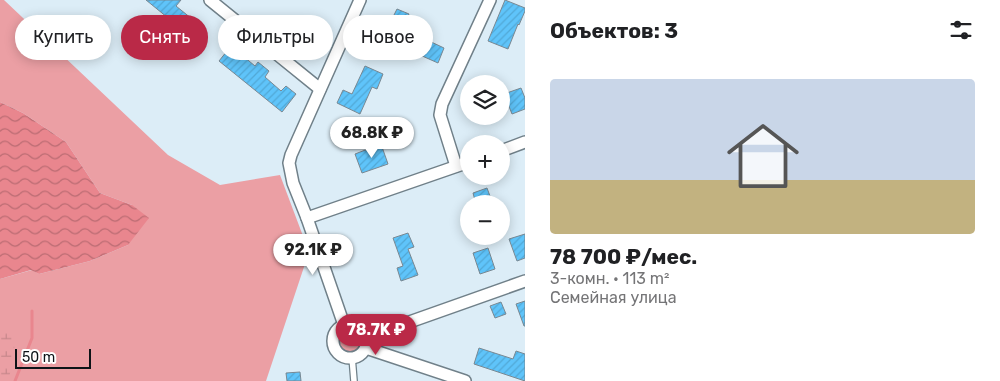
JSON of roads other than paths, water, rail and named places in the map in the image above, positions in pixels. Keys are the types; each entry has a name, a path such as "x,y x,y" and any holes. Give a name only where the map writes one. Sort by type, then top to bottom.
{"street":[{"path":"210,0 320,89"},
{"path":"344,325 293,183 289,164 360,0"},
{"path":"456,166 442,124 440,115 442,104 490,0"},
{"path":"510,148 525,142"},
{"path":"307,218 460,165"},
{"path":"366,342 525,281"},
{"path":"355,324 364,331 366,342 362,352 352,358 342,355 335,347 334,336 339,328 344,325 355,324"},
{"path":"366,342 465,381"}],"lane":[{"path":"352,358 354,381"}],"water":[{"path":"0,102 23,113 66,142 100,193 132,205 149,218 128,245 90,261 39,274 31,270 0,279"}],"waterway":[{"path":"15,381 32,338 32,311"}]}
